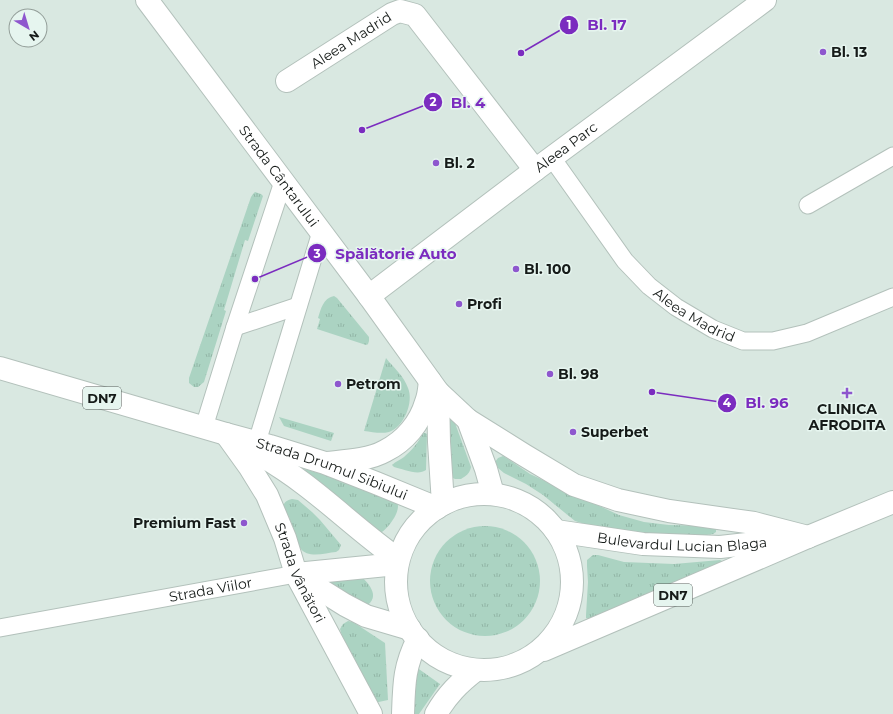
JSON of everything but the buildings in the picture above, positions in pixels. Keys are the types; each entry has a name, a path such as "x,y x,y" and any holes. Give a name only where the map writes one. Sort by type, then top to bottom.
{"street":[{"name":"Strada Cântarului","path":"147,0 369,296 434,386 468,420 486,469 493,494"},
{"name":"Aleea Parc","path":"369,296 765,0"},
{"name":"Aleea Madrid","path":"287,81 392,14 400,11 415,15 544,164"},
{"name":"Strada Drumul Sibiului","path":"0,368 326,463 440,506"},
{"path":"326,463 370,456 385,451 398,442 411,431 420,417 434,386"},
{"path":"434,386 439,442 440,506"},
{"path":"468,420 574,485 618,500 669,511 754,523 808,537"},
{"name":"Strada Drumul Sibiului","path":"226,434 280,466 398,561"},
{"name":"Strada Vânători","path":"226,434 249,466 267,495 296,574 371,714"},
{"path":"493,494 519,501 539,513 556,531 566,549 572,571 572,594 566,617 554,637 538,653 518,665 495,670 472,670 450,664 430,653 414,634 402,616 397,598 395,579 398,561 403,546 415,528 440,506 455,499 474,495 493,494"},
{"name":"Bulevardul Lucian Blaga","path":"538,653 893,502"},
{"name":"Bulevardul Lucian Blaga","path":"556,531 643,544 720,547 808,537"},
{"path":"296,574 398,561"},
{"path":"296,574 345,605 366,616 414,634"},
{"path":"403,714 406,669 411,653 414,634"},
{"path":"436,714 461,682 476,670"}],"lane":[{"path":"808,205 893,156"},
{"name":"Aleea Madrid","path":"544,164 625,261 649,286 676,307 713,329 743,341 773,341 807,333 893,297"},
{"path":"204,427 283,182"},
{"path":"256,442 321,232"},
{"path":"235,328 298,306"},
{"name":"Strada Viilor","path":"0,628 296,574"}],"green space":[{"path":"255,192 263,196 248,241 245,240 224,310 226,311 204,382 198,387 194,387 189,383 189,378 251,197"},
{"path":"334,296 369,337 368,344 366,345 317,329 320,319 318,318 323,304 327,299"},
{"path":"386,358 401,376 408,388 410,394 409,407 399,425 389,432 376,433 364,431"},
{"path":"279,417 334,433 331,441 284,426"},
{"path":"451,419 455,423 471,467 468,474 461,479 451,477 449,420"},
{"path":"423,433 427,434 426,470 423,472 415,472 394,467 392,465 410,452"},
{"path":"503,456 530,474 619,515 644,522 669,525 713,526 716,528 716,532 713,534 688,538 667,538 588,525 575,521 543,495 526,484 504,473 498,468 495,462 498,458"},
{"path":"305,469 390,495 397,502 398,506 396,515 390,524 379,534 337,498 329,489 304,471"},
{"path":"292,499 298,500 320,520 341,545 339,550 336,552 312,554 303,551 300,548 289,517 283,507 286,502"},
{"path":"485,526 506,530 516,535 524,542 531,550 536,560 540,581 536,602 531,612 524,620 516,627 506,632 485,636 464,632 454,627 446,620 439,612 434,602 430,581 434,560 439,550 446,542 454,535 464,530"},
{"path":"593,555 624,562 674,564 720,560 724,562 594,622 586,618 588,582 587,560"},
{"path":"357,572 372,589 373,598 365,607 318,578"},
{"path":"348,621 353,622 385,643 388,700 374,703 342,636 340,629 343,624"},
{"path":"416,667 440,684 419,714 413,714"}],"place":[{"name":"Bl. 13","path":"823,52"},
{"name":"Bl. 17","path":"521,53"},
{"name":"Bl. 4","path":"362,130"},
{"name":"Bl. 2","path":"436,163"},
{"name":"Bl. 100","path":"516,269"},
{"name":"Spălătorie Auto","path":"255,279"},
{"name":"Profi","path":"459,304"},
{"name":"Bl. 98","path":"550,374"},
{"name":"Petrom","path":"338,384"},
{"name":"Bl. 96","path":"652,392"},
{"name":"CLINICA AFRODITA","path":"847,393"},
{"name":"Superbet","path":"573,432"},
{"name":"Premium Fast","path":"244,523"}]}
